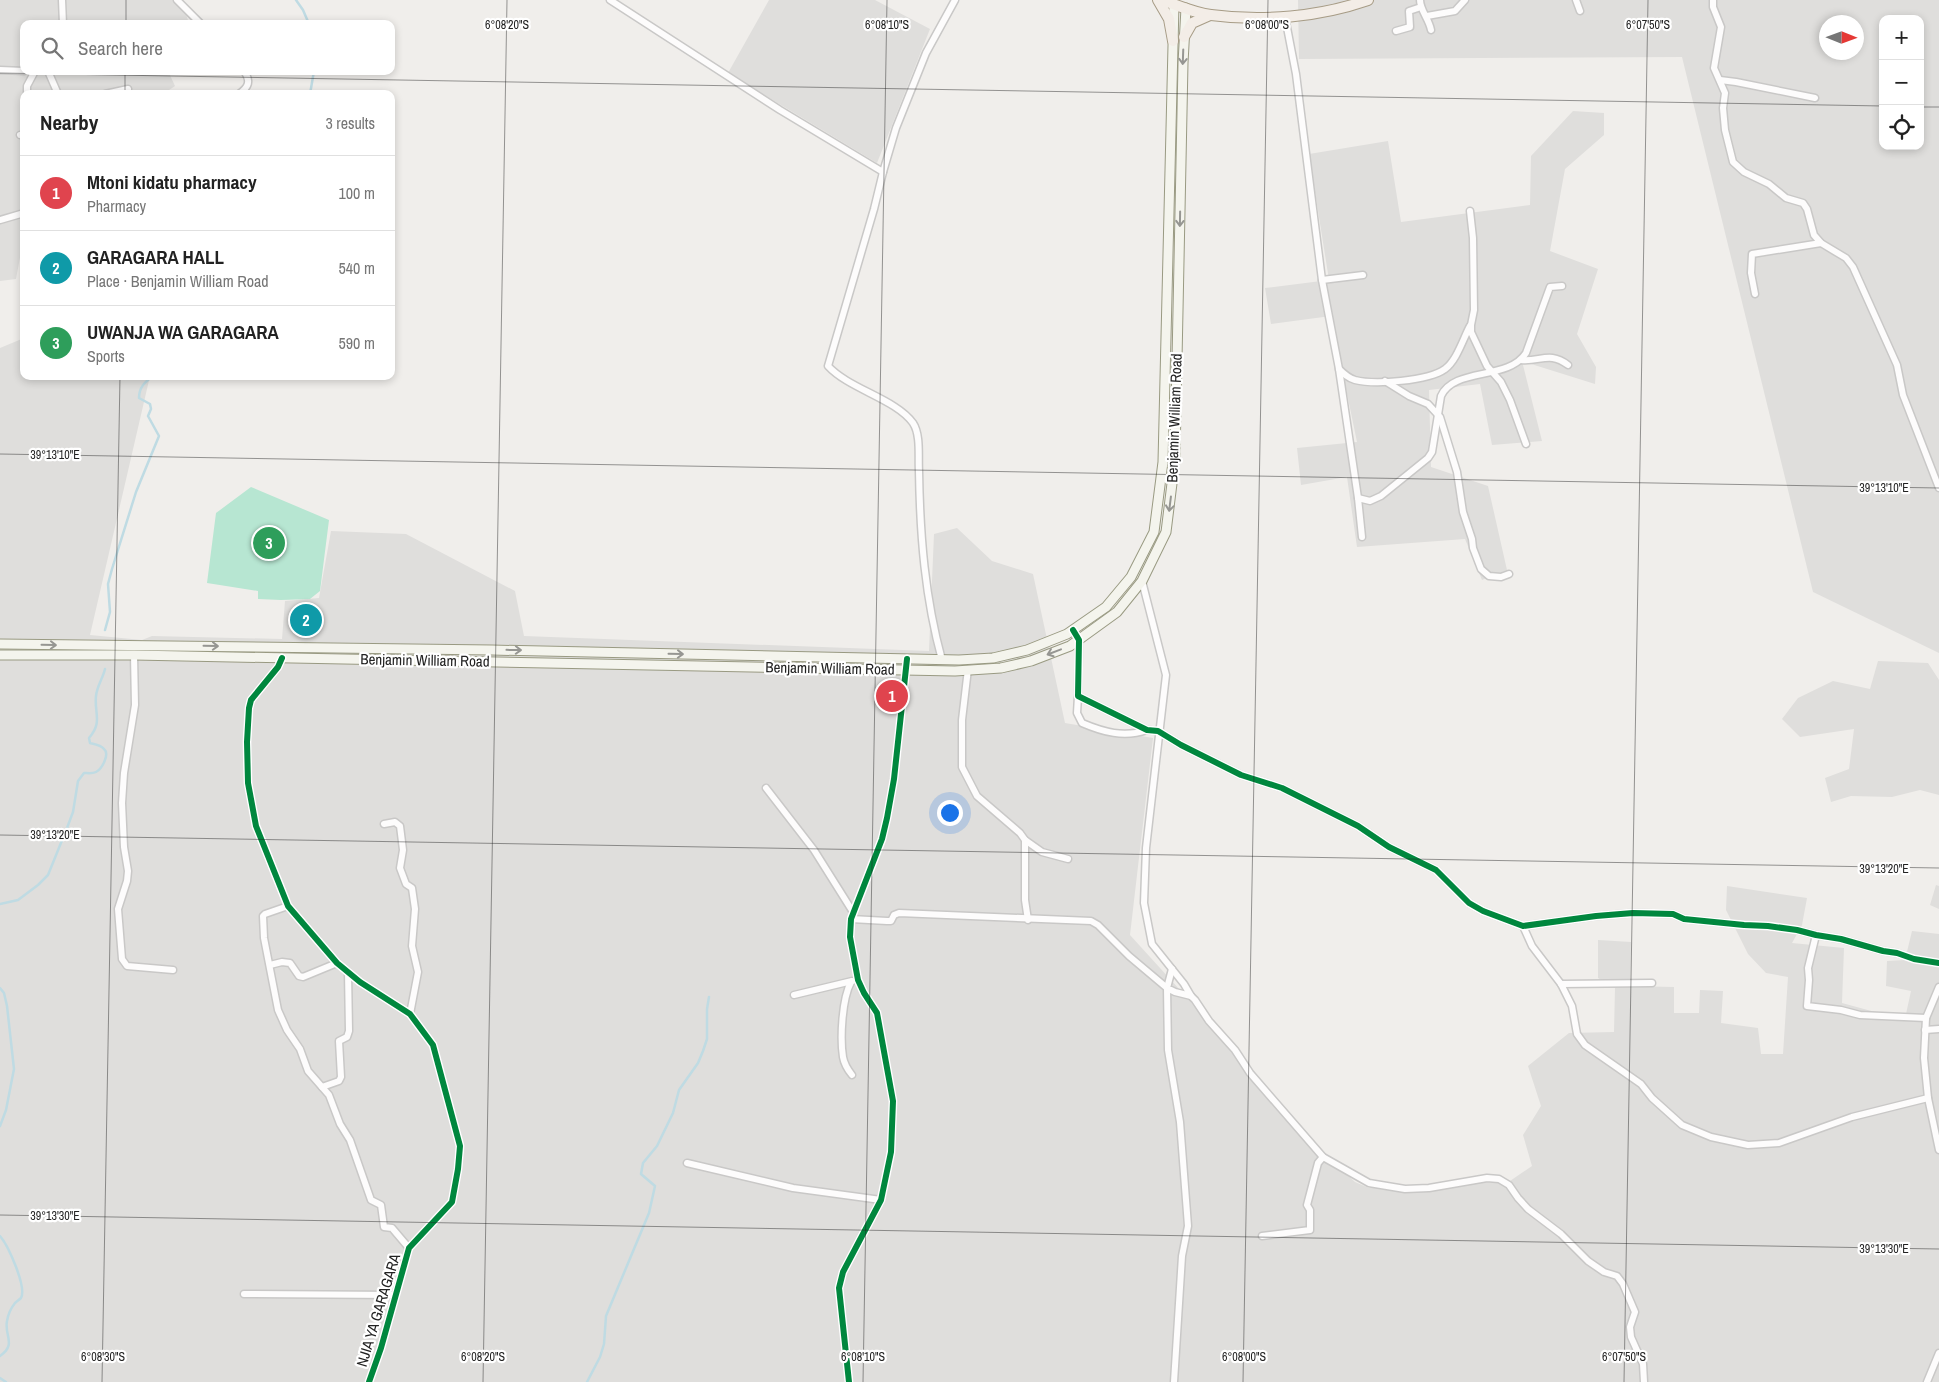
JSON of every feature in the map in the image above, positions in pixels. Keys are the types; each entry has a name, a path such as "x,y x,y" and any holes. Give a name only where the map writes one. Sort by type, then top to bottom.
{"main road":[{"path":"1158,0 1169,19 1173,41"},
{"path":"1163,0 1210,15 1244,18 1285,17 1346,7 1368,0"},
{"name":"Benjamin William Road","path":"0,644 492,650 942,660 1002,656 1027,650 1067,634 1106,607 1131,577 1154,532 1162,462 1174,4"},
{"name":"Benjamin William Road","path":"0,655 134,655 968,670 1001,668 1031,661 1070,646 1117,612 1142,581 1166,532 1175,459 1186,8"},
{"path":"1184,37 1192,23 1210,15"}],"street":[{"path":"62,0 63,20"},
{"path":"177,0 196,20"},
{"path":"610,0 780,110 882,172"},
{"path":"942,660 924,579 915,428 904,414 845,380 828,366 874,209 882,172 904,104 926,53 955,0"},
{"path":"1427,16 1456,11 1465,0"},
{"path":"1576,0 1580,10"},
{"path":"1713,0 1713,7 1721,27 1720,42 1714,68 1725,93 1723,108 1724,130 1733,162 1744,172 1769,184 1786,198 1803,203 1807,209 1814,235 1821,243 1846,258 1860,282 1897,365 1903,395 1939,488"},
{"path":"1396,31 1410,27 1409,11 1420,3 1427,16 1431,30"},
{"path":"1285,17 1296,74 1322,280 1339,369 1362,537"},
{"path":"0,70 20,71"},
{"path":"27,90 27,86 34,75"},
{"path":"50,75 56,90"},
{"path":"245,90 249,84 247,75"},
{"path":"1720,80 1815,98"},
{"path":"121,90 128,88"},
{"path":"1339,369 1346,376 1356,380 1415,380 1446,368 1452,361 1470,324 1474,310 1473,238 1470,210"},
{"path":"0,220 20,213"},
{"path":"1755,294 1751,273 1752,254 1821,243"},
{"path":"1322,280 1363,275"},
{"path":"1358,498 1370,500 1381,496 1428,458 1432,452 1441,396 1448,385 1514,365 1521,360 1526,353 1550,287 1562,286"},
{"path":"1470,324 1474,340 1510,400 1526,444"},
{"path":"1521,360 1540,357 1556,358 1568,365"},
{"path":"1385,381 1409,396 1428,404 1438,413 1445,428 1457,472 1463,512 1476,558 1481,569 1489,576 1501,577 1509,574"},
{"path":"1142,581 1166,668 1146,848 1144,902 1152,944 1181,980 1209,1021 1235,1050 1250,1074 1323,1157 1369,1183 1405,1189 1429,1188 1487,1178 1499,1179 1510,1185 1528,1209 1561,1234 1588,1261 1604,1272 1617,1276 1624,1284 1635,1312 1630,1327 1631,1337 1643,1364 1644,1382"},
{"path":"1073,630 1080,640 1077,713 1082,723 1111,734 1137,733 1147,730"},
{"path":"134,655 136,705 124,774 122,803 124,847 128,871 127,881 118,909 122,959 127,966 173,970"},
{"name":"NJIA YA GARAGARA","path":"282,658 278,667 250,703 247,742 248,783 256,826 288,906 337,963 360,982 410,1014 433,1045 460,1146 452,1202 409,1248 381,1348 369,1382"},
{"path":"849,1382 839,1288 844,1272 881,1200 891,1152 893,1101 877,1013 858,980 850,937 852,916 882,839 887,818 894,779 907,659"},
{"path":"968,670 962,720 962,767 977,796 1020,833 1025,840 1042,852 1068,859"},
{"path":"1078,696 1147,730 1158,732 1241,775 1282,788 1358,826 1389,847 1436,870 1469,903 1483,911 1523,926 1540,925 1576,918 1657,913 1673,914 1684,919 1768,926 1841,938 1883,951 1897,952 1914,959 1939,963"},
{"path":"766,788 814,850 852,916"},
{"path":"384,824 395,822 400,826 403,850 400,868 406,884 412,888 415,909 412,946 418,976 410,1014"},
{"path":"1025,840 1025,900 1028,920"},
{"path":"288,906 263,916 264,938 278,1010 287,1030 300,1049 308,1071 329,1095 340,1124 350,1140 371,1200 381,1205 383,1225 386,1228 392,1228 409,1248"},
{"path":"852,916 887,922 891,921 894,915 899,913 935,913 1028,920 1064,919 1091,921 1098,925 1129,956 1167,988 1191,996"},
{"path":"1523,926 1532,946 1561,984 1572,1006 1577,1034 1585,1045 1641,1084 1652,1098 1682,1125 1722,1141 1748,1145 1779,1143 1852,1117 1928,1098"},
{"path":"1816,935 1808,968 1807,1006 1841,1010 1860,1015 1926,1018"},
{"path":"270,964 290,963 299,976 303,978 337,963"},
{"path":"1172,969 1167,988 1168,1050 1180,1122 1188,1226 1182,1256 1174,1382"},
{"path":"322,1087 339,1081 341,1076 339,1041 347,1037 349,1031 348,972"},
{"path":"794,995 858,980"},
{"path":"1175,992 1181,980"},
{"path":"851,982 844,1000 843,1057 852,1075"},
{"path":"1561,984 1652,984"},
{"path":"1939,987 1926,1018 1924,1058 1928,1098 1939,1150"},
{"path":"1925,1030 1939,1029"},
{"path":"1262,1236 1310,1230 1310,1210 1307,1205 1318,1163 1323,1157"},
{"path":"686,1163 793,1188 881,1200"},
{"path":"244,1294 395,1295"},
{"path":"1927,1382 1939,1353"}],"shaded area":[{"path":"0,0 181,0 188,20 20,20 20,75 170,75 175,86 169,90 20,90 20,258 16,279 0,281"},
{"path":"769,0 875,0 930,29 877,163 728,73"},
{"path":"1298,0 1939,0 1939,653 1813,592 1682,57 1299,59"},
{"path":"1573,111 1604,113 1604,135 1565,169 1550,251 1598,269 1577,334 1596,367 1595,384 1522,361 1542,441 1492,445 1480,384 1429,390 1431,467 1488,486 1507,570 1482,580 1465,539 1357,547 1347,477 1301,485 1297,448 1357,442 1331,316 1271,324 1265,288 1329,280 1309,154 1388,141 1401,222 1530,205 1531,156"},
{"path":"20,340 20,380 149,380 90,635 142,640 152,636 282,639 285,601 319,598 331,531 406,534 515,591 524,636 929,651 934,534 957,528 992,561 1033,574 1065,723 1153,738 1130,935 1190,1001 1282,1115 1355,1182 1369,1188 1476,1182 1507,1183 1532,1166 1523,1135 1541,1106 1528,1066 1569,1033 1614,1032 1615,988 1598,978 1598,940 1631,942 1630,986 1674,987 1674,1013 1699,1013 1700,990 1723,991 1721,1023 1758,1028 1761,1054 1783,1054 1788,977 1766,973 1748,954 1726,910 1727,886 1807,898 1802,925 1792,943 1844,948 1842,1003 1875,1012 1906,1014 1911,991 1886,986 1887,961 1905,960 1912,931 1939,934 1939,1382 0,1382 0,348"},
{"path":"1878,661 1928,663 1939,680 1939,795 1920,790 1892,797 1851,796 1831,802 1825,778 1849,769 1854,729 1800,737 1782,719 1798,698 1833,681 1870,689"},
{"path":"1936,885 1939,886 1939,909 1930,905"}],"green space":[{"path":"251,487 329,520 320,591 310,599 258,599 258,591 207,583 216,513"}],"waterway":[{"path":"296,0 307,20"},
{"path":"311,90 313,75"},
{"path":"105,630 110,612 108,584 112,569 136,492 159,436 148,416 151,409 150,404 139,398 140,391 147,380"},
{"path":"0,904 18,900 48,875 73,812 78,781 84,773 96,772 103,765 106,751 90,743 89,738 96,727 96,696 105,669"},
{"path":"0,988 4,993 7,1006 14,1069 6,1110 0,1126"},
{"path":"587,1382 600,1357 604,1344 606,1316 649,1213 655,1186 641,1174 643,1163 657,1146 673,1113 679,1090 698,1063 703,1051 707,1039 709,997"},
{"path":"0,1236 16,1266 22,1293 21,1298 15,1303 9,1314 7,1321 9,1344 8,1348 0,1356"},
{"path":"0,1378 6,1382"}],"cycle path":[{"path":"1073,630 1079,640 1078,696 1147,730 1158,731 1181,745 1241,775 1282,788 1358,826 1389,847 1436,870 1469,903 1483,911 1523,926 1633,913 1673,914 1684,919 1797,930 1841,939 1914,959 1939,963"},
{"path":"282,658 278,667 251,700 249,708 247,742 248,783 256,826 288,906 337,963 360,982 410,1014 433,1045 460,1146 452,1202 409,1248 381,1348 369,1382"},
{"path":"849,1382 839,1288 843,1272 881,1200 891,1152 893,1101 877,1013 858,980 850,937 851,919 882,839 887,818 894,779 907,659"}],"place":[{"name":"UWANJA WA GARAGARA","path":"269,543"},
{"name":"GARAGARA HALL","path":"306,620"},
{"name":"Mtoni kidatu pharmacy","path":"892,696"}]}
